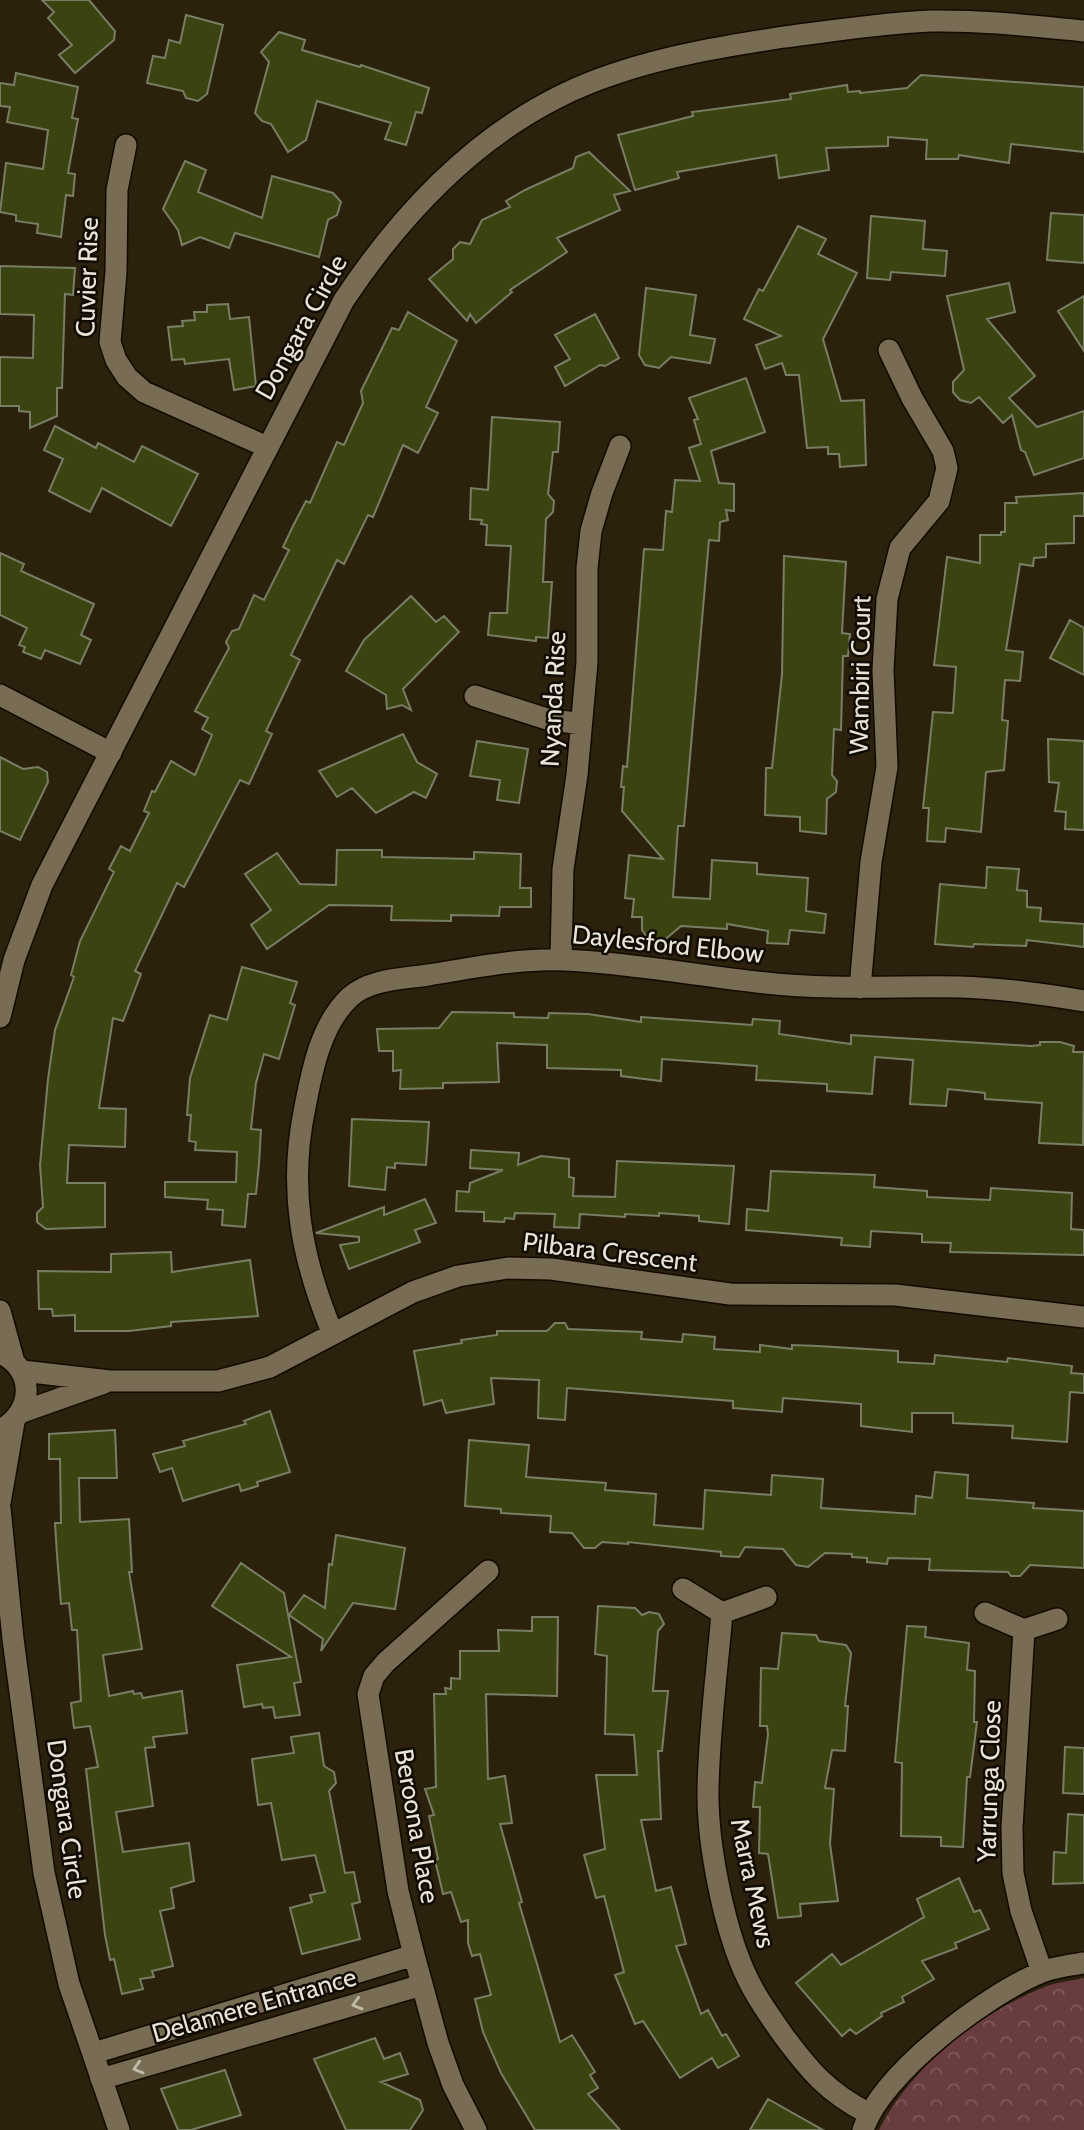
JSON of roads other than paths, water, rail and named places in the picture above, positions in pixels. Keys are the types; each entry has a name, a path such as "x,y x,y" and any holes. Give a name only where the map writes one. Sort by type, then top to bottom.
{"street":[{"name":"Dongara Circle","path":"0,1017 14,960 42,885 344,300 375,253 443,178 486,142 568,93 612,74 675,57 870,26 932,21 1084,31"},
{"name":"Cuvier Rise","path":"126,145 117,190 116,272 110,321 110,342 116,360 127,377 144,392 267,447"},
{"name":"Wambiri Court","path":"860,988 871,862 887,766 883,670 887,599 900,548 939,501 947,468 943,451 912,398 889,350"},
{"name":"Nyanda Rise","path":"561,960 563,869 587,662 587,568 591,531 601,493 620,446"},
{"path":"0,695 111,753"},
{"path":"475,696 547,719 581,724"},
{"name":"Daylesford Elbow","path":"332,1332 313,1286 302,1246 298,1160 310,1080 336,1012 352,996 370,984 491,965 561,960 647,966 766,984 1010,990 1084,1001"},
{"name":"Pilbara Crescent","path":"12,1362 110,1381 218,1381 270,1367 332,1332 413,1292 458,1276 508,1268 551,1269 730,1294 895,1295 1084,1317"},
{"path":"0,1311 12,1362"},
{"name":"Dongara Circle","path":"12,1362 28,1390 12,1421 0,1505 13,1639 44,1873 69,1984 119,2130"},
{"name":"Pilbara Crescent","path":"12,1421 110,1381"},
{"name":"Beroona Place","path":"476,2130 453,2085 422,1985 398,1891 368,1694 374,1676 386,1662 488,1571"},
{"path":"683,1589 722,1614 766,1597"},
{"path":"985,1613 1024,1630 1057,1619"},
{"name":"Marra Mews","path":"722,1614 708,1789 710,1835 732,1933 744,1971 765,2010 814,2075 865,2121"},
{"name":"Yarrunga Close","path":"1024,1630 1012,1828 1013,1874 1021,1911 1042,1972"},
{"name":"Delamere Entrance","path":"94,2053 414,1955"},
{"path":"865,2121 924,2050 956,2023 1042,1972 1084,1963"},
{"name":"Delamere Entrance","path":"101,2079 422,1985"}]}
